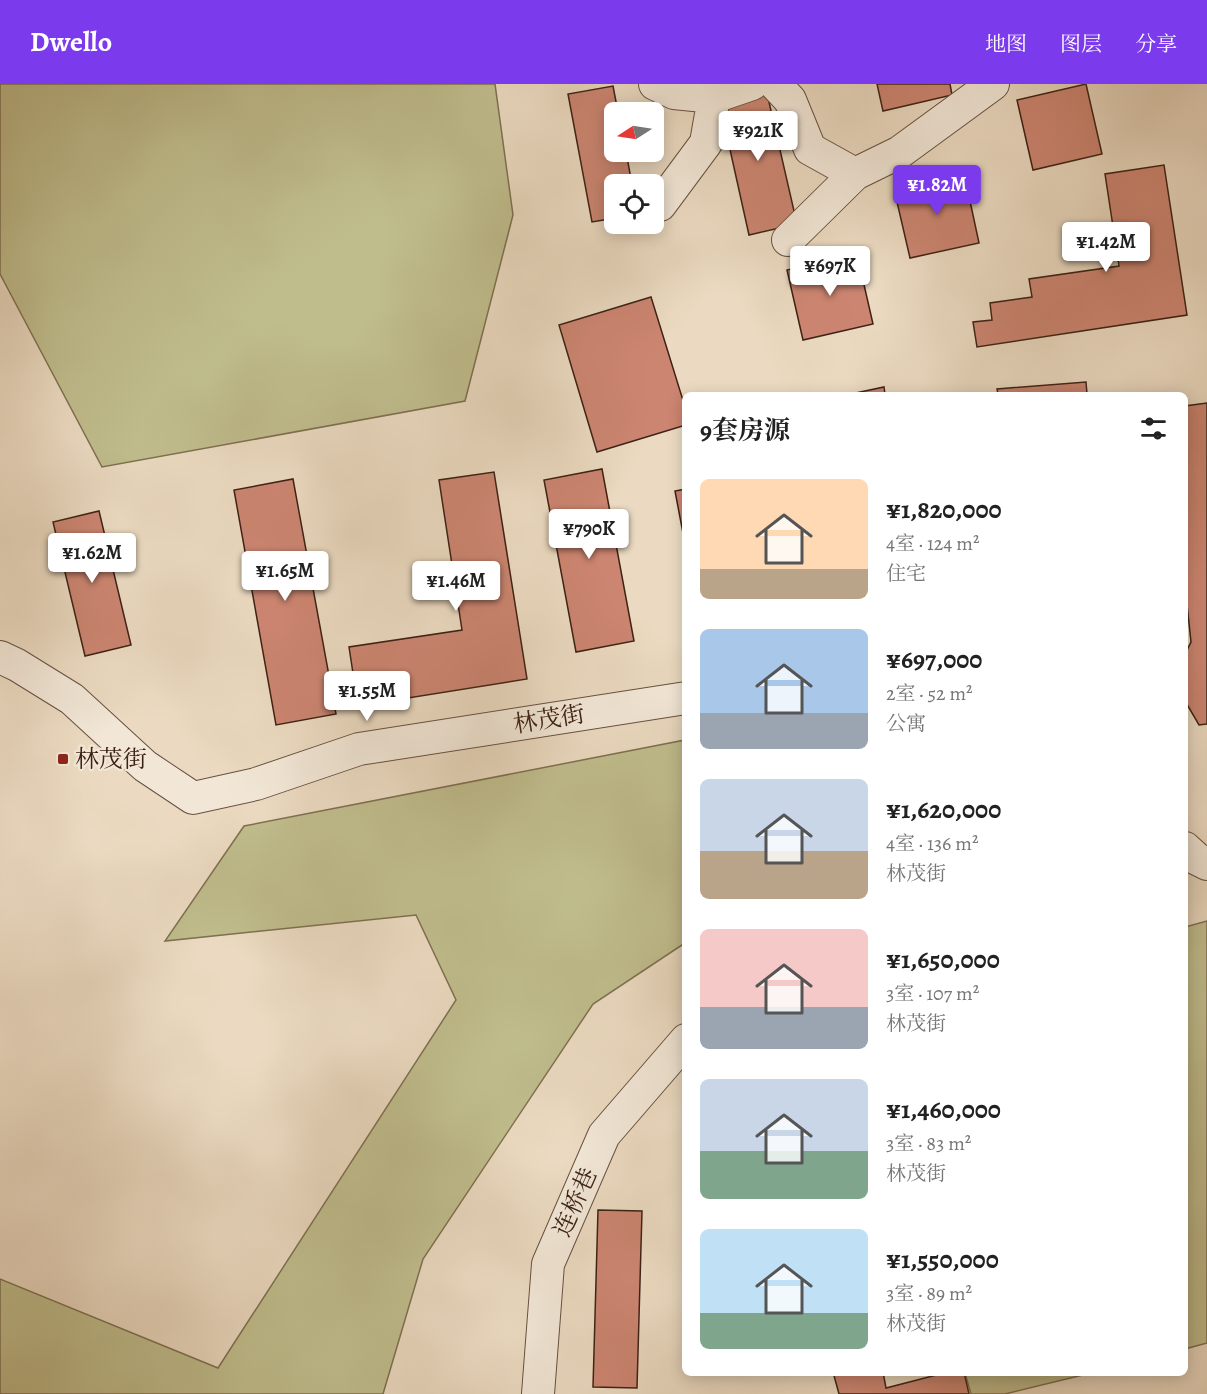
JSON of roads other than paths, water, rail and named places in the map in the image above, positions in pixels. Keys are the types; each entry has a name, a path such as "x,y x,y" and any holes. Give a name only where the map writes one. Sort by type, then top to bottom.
{"street":[{"path":"655,84 674,93 714,97 752,84"},
{"path":"774,84 790,100 810,149 855,174"},
{"path":"788,240 855,174 900,152 993,84"},
{"path":"664,201 706,143 714,97"},
{"name":"林茂街","path":"0,657 72,699 145,766 193,798 256,784 359,749 682,699"},
{"path":"1188,851 1207,864"},
{"name":"连桥巷","path":"538,1394 548,1264 604,1135 682,1045"}],"place":[{"name":"林茂街","path":"63,759"}]}
